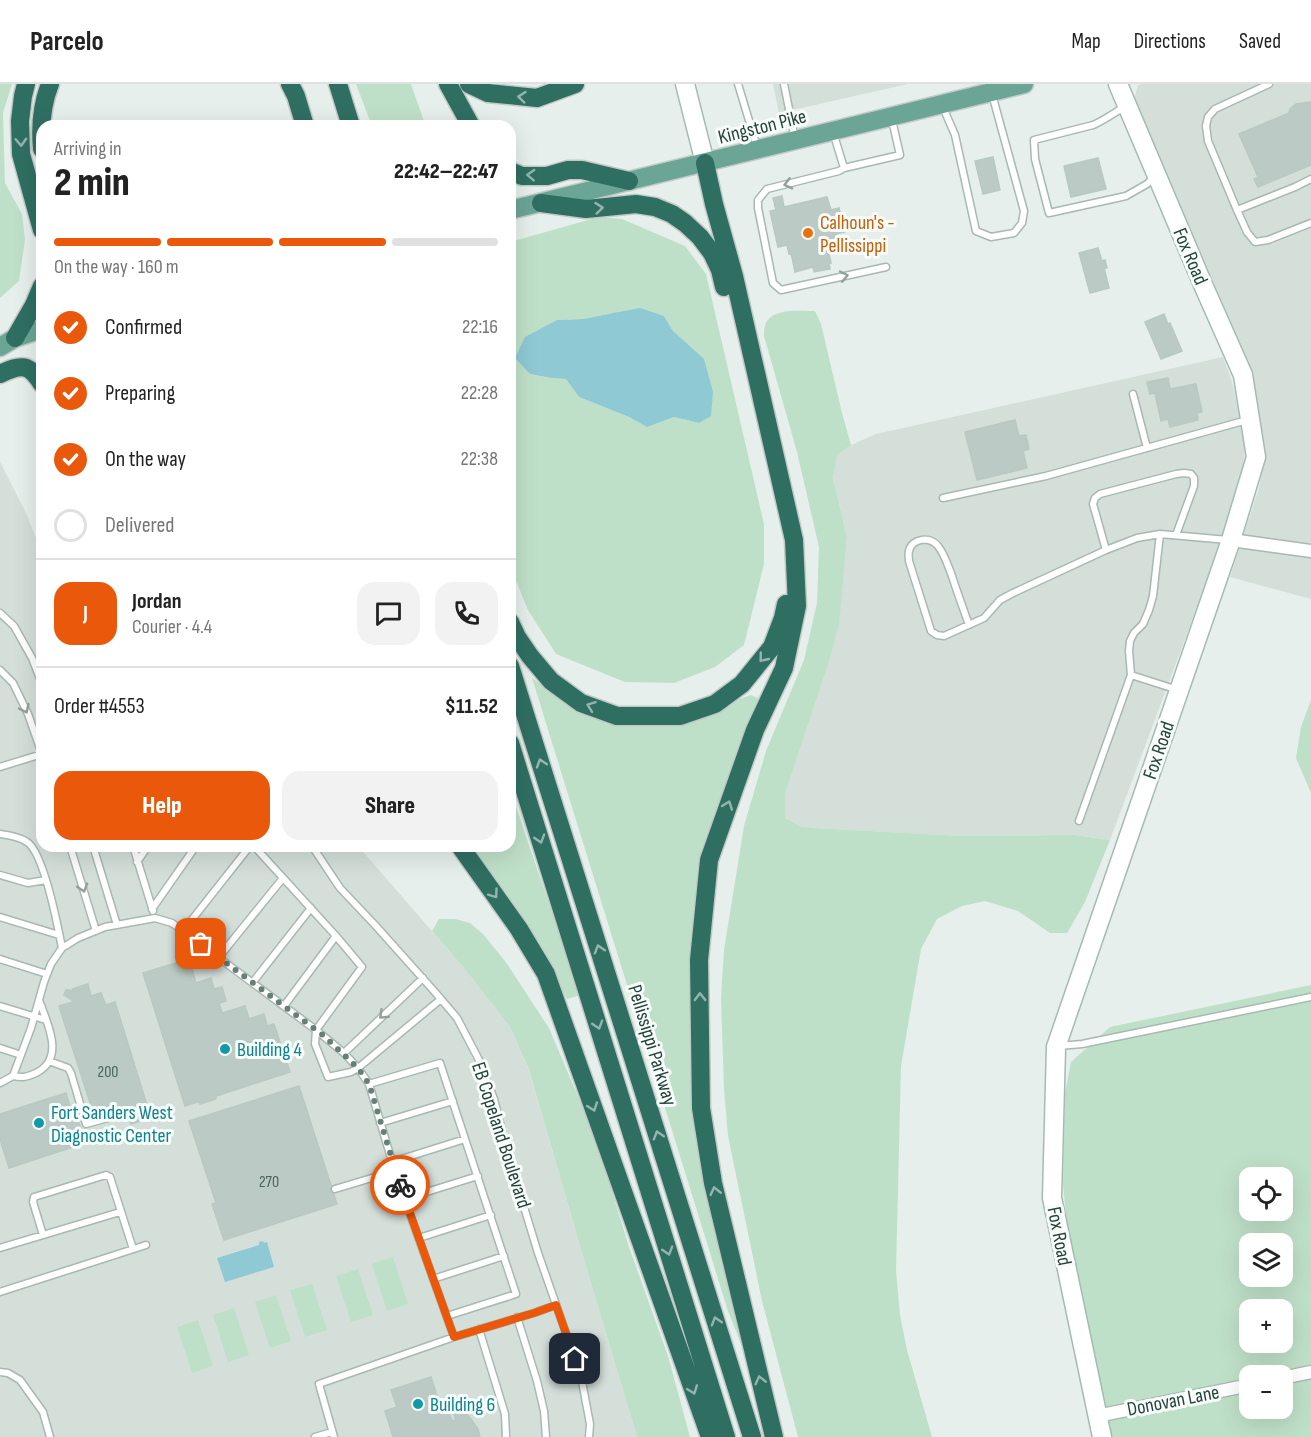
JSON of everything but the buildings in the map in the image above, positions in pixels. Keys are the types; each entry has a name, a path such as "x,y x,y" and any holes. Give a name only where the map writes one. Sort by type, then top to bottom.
{"highway":[{"path":"26,84 20,120 21,154 36,208"},
{"path":"41,120 45,96 51,84"},
{"path":"290,84 303,120"},
{"path":"303,84 315,120"},
{"path":"328,84 339,120"},
{"path":"338,84 349,120"},
{"path":"448,84 468,120"},
{"path":"468,84 488,93 537,98 575,84"},
{"path":"705,163 734,276 794,540 797,606 784,668 755,730 709,860 699,960 701,1107 713,1183 774,1437"},
{"path":"516,174 522,176 547,176 568,170 582,170 629,181"},
{"path":"516,635 551,681 581,703 617,716 680,716 715,704 742,684 772,647 783,618 789,572 783,527 720,270 712,252 685,223 672,214 655,207 636,204 586,209 541,203"},
{"path":"8,343 36,300"},
{"path":"0,374 22,366 31,369 36,376"},
{"name":"Pellissippi Parkway","path":"516,685 752,1437"},
{"path":"516,762 726,1437"},
{"path":"464,852 519,929 546,974 710,1437"}],"main road":[{"name":"Kingston Pike","path":"516,209 1024,84"},
{"path":"8,343 36,331"}],"street":[{"path":"685,84 705,163"},
{"name":"Fox Road","path":"1102,1437 1052,1198 1056,1047 1231,540 1256,457 1243,375 1118,84"},
{"path":"1231,540 1311,551"},
{"path":"1293,1376 1311,1372"},
{"name":"Donovan Lane","path":"1097,1416 1239,1387"}],"lane":[{"path":"738,84 758,150"},
{"path":"784,84 795,141"},
{"path":"1269,84 1215,109 1208,117 1206,126 1208,141 1236,210 1255,242 1268,240 1311,223"},
{"path":"942,104 955,135 976,231 992,237 1014,233 1022,223 1024,211 991,92"},
{"path":"1127,105 1101,122 1034,140 1035,159 1049,213 1126,196 1147,184 1156,175"},
{"path":"886,267 781,290 773,283 758,200 767,189 900,155 892,117"},
{"path":"833,132 844,168"},
{"path":"1236,210 1311,179"},
{"path":"1133,394 1147,448"},
{"path":"943,498 1046,476 1250,419"},
{"path":"1106,550 1093,504 1095,498 1100,494 1176,474 1191,474 1194,478 1194,486 1176,535"},
{"path":"969,624 944,556 937,544 924,540 912,544 909,561 931,631 944,636 984,618 1000,600 1013,592 1137,538 1160,534 1231,540"},
{"path":"1079,821 1131,675 1130,641 1143,624 1153,596 1160,534"},
{"path":"0,613 14,626 36,668"},
{"path":"0,670 13,683 36,737"},
{"path":"1131,675 1179,690"},
{"path":"0,767 36,756"},
{"path":"0,834 27,842 33,848 46,880 62,948"},
{"path":"72,852 96,931"},
{"path":"95,852 117,925"},
{"path":"134,852 155,918"},
{"path":"137,862 144,852"},
{"path":"152,909 192,852"},
{"path":"183,931 247,852"},
{"path":"258,852 362,967 316,1030 315,1044 328,1077 351,1072 358,1068 441,999"},
{"name":"EB Copeland Boulevard","path":"316,852 340,888 457,1018 483,1070 494,1099 507,1151 538,1252 581,1376 590,1424 589,1437"},
{"path":"0,875 28,884 46,880"},
{"path":"219,957 283,878"},
{"path":"253,982 310,908"},
{"path":"0,916 60,935"},
{"path":"0,1084 13,1076 47,974 62,948 78,938 117,925 155,918 172,923 316,1030 344,1053 369,1084 404,1199 454,1337"},
{"path":"285,1006 336,936"},
{"path":"0,959 47,974"},
{"path":"344,1053 423,978"},
{"path":"1056,1047 1082,1044 1311,997"},
{"path":"13,1076 24,1078 45,1068 52,1053 52,1039 39,1000"},
{"path":"0,1006 46,1020"},
{"path":"0,1048 21,1055"},
{"path":"49,1061 68,1068 86,1124 108,1118"},
{"path":"369,1084 440,1063 453,1101 516,1294 447,1316"},
{"path":"380,1123 453,1101"},
{"path":"392,1162 465,1139"},
{"path":"335,1190 395,1171"},
{"path":"43,1235 33,1202 34,1197 105,1174 110,1177 133,1249"},
{"path":"404,1199 478,1176"},
{"path":"0,1248 120,1212"},
{"path":"419,1238 490,1215"},
{"path":"0,1292 146,1245"},
{"path":"433,1279 504,1256"},
{"path":"315,1437 333,1434 319,1384 454,1337 556,1305"},
{"path":"517,1317 537,1381 544,1411 546,1437"},
{"path":"479,1329 505,1414 506,1437"},
{"path":"0,1372 8,1373 20,1380 43,1412 50,1437"}],"shaded area":[{"path":"773,84 908,84 779,113"},
{"path":"1311,84 1311,599 1230,577 1259,488 1263,466 1264,446 1258,408 1247,365 1134,100 1138,85"},
{"path":"1223,357 1232,382 1245,440 1244,461 1235,505 1110,840 1075,835 961,836 816,828 800,826 785,818 785,794 827,668 845,558 847,537 833,478 836,455 851,445 876,434"},
{"path":"0,462 27,515 36,538 36,852 363,852 464,968 510,1027 529,1071 637,1437 0,1437"}],"green space":[{"path":"0,84 12,84 3,113 5,183 22,214 25,240 19,281 0,298"},
{"path":"356,84 411,84 424,120 370,120"},
{"path":"599,217 622,219 685,246 706,274 764,524 764,564 744,645 715,667 674,683 625,682 556,654 528,610 516,581 516,240","holes":["613,313 664,316 673,331 699,423 674,417 647,427 629,417 579,397 567,379 529,374 557,320 583,319"]},
{"path":"815,311 821,324 851,445 837,455 833,478 847,537 839,624 827,668 785,794 785,818 800,826 816,828 961,836 1075,835 1110,840 1085,902 1067,933 1050,933 1018,911 985,901 962,906 937,919 921,949 901,1066 896,1271 900,1315 907,1350 932,1437 798,1437 762,1301 728,1136 721,998 724,950 744,826 766,751 804,660 817,603 819,547 797,452 764,330 768,320 779,313"},
{"path":"532,678 579,712 611,724 678,723 751,695 758,698 704,869 695,1078 746,1339 741,1344 728,1311"},
{"path":"1311,700 1311,793 1296,758 1301,727"},
{"path":"516,807 580,995 567,999 525,925 473,852 516,852"},
{"path":"439,919 455,919 470,923 483,934 505,961 549,1028 596,1139 629,1247 668,1356 690,1437 637,1437 529,1070 510,1027 432,931"},
{"path":"1311,985 1311,1437 1111,1437 1086,1330 1067,1229 1063,1184 1065,1093 1071,1062 1110,1027"},
{"path":"393,1257 408,1304 387,1311 372,1264"},
{"path":"358,1269 373,1315 351,1322 336,1276"},
{"path":"312,1284 327,1330 305,1337 290,1290"},
{"path":"276,1295 291,1341 270,1348 255,1302"},
{"path":"234,1308 249,1355 228,1362 213,1315"},
{"path":"198,1320 213,1366 192,1373 177,1327"}],"water":[{"path":"640,308 664,316 673,331 704,359 713,392 711,416 699,423 674,417 647,427 629,417 579,397 566,379 530,374 516,359 525,337 557,320 583,319"},
{"path":"259,1242 267,1242 274,1267 225,1282 217,1258 259,1245"}],"way so far":[{"path":"201,944 324,1036 358,1068 369,1084 400,1185"}],"place":[{"name":"Calhoun's - Pellissippi","path":"808,233"},
{"name":"Building 4","path":"225,1049"},
{"name":"Fort Sanders West Diagnostic Center","path":"39,1123"},
{"name":"Building 6","path":"418,1404"}],"route":[{"path":"400,1185 454,1337 556,1305 575,1359"}]}
